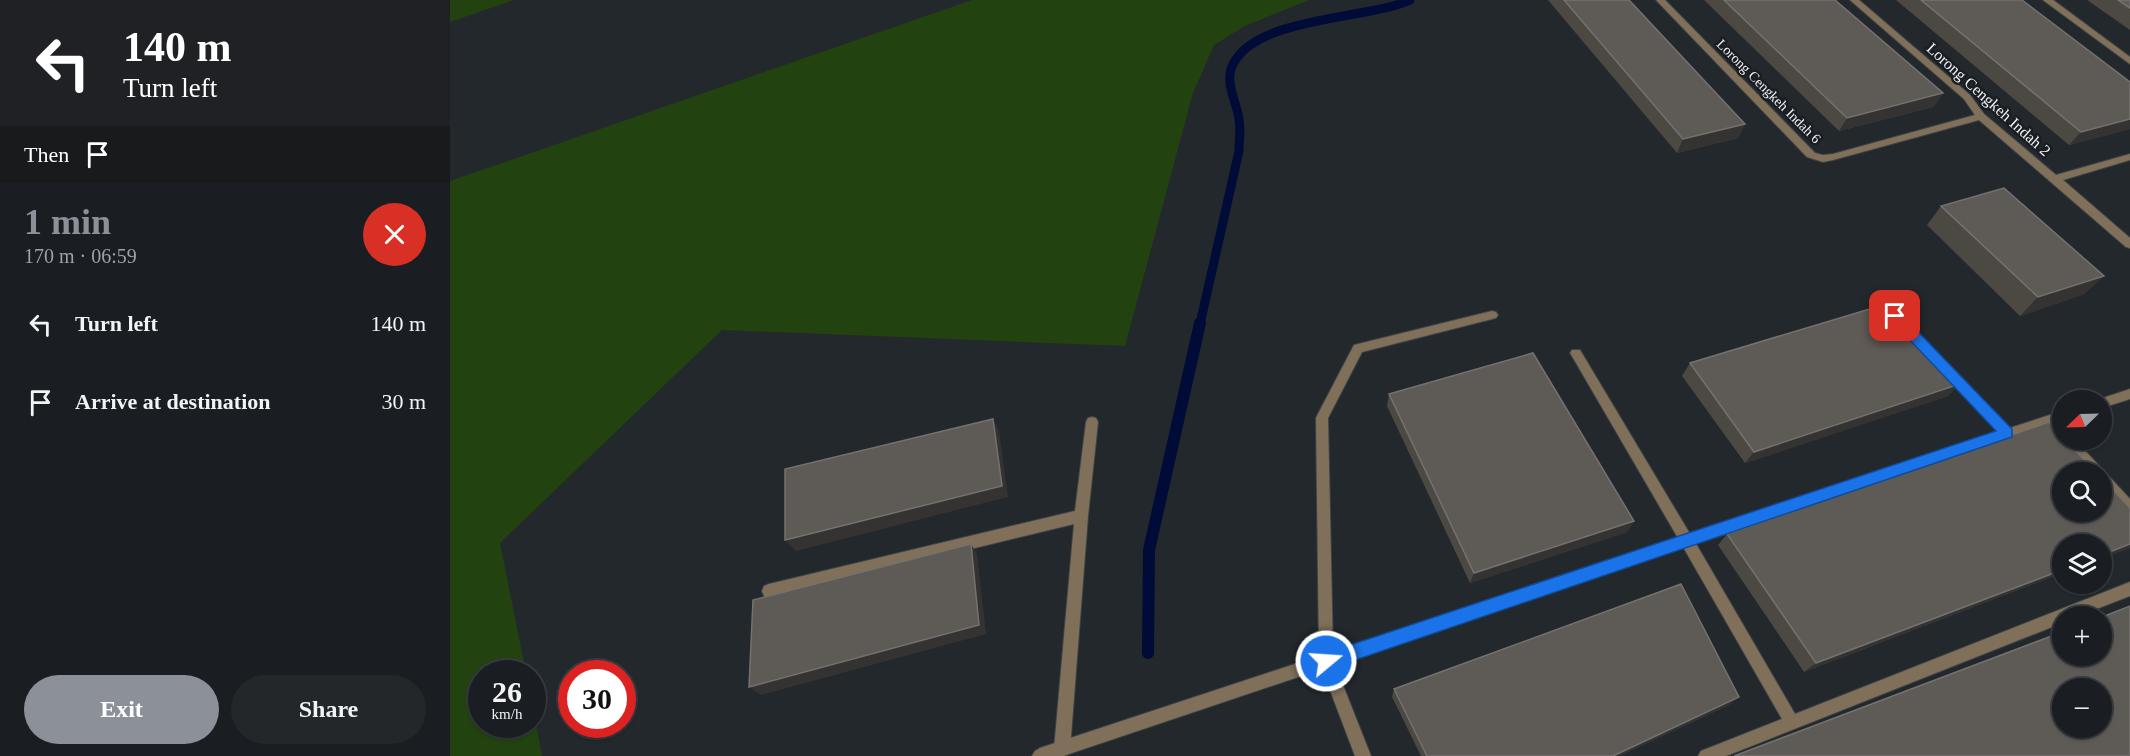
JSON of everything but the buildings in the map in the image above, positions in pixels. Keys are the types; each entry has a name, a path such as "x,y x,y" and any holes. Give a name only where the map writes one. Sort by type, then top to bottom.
{"street":[{"name":"Lorong Cengkeh Indah 6","path":"1660,0 1811,155 1823,159 1833,157 1981,116"},
{"name":"Lorong Cengkeh Indah 2","path":"1854,0 1967,97 1981,116 2130,244"},
{"path":"2047,0 2130,61"},
{"path":"2055,179 2130,157"},
{"path":"1363,756 1326,661 1322,417 1358,348 1492,315"},
{"path":"1576,353 1792,723"},
{"path":"1939,362 2007,433"},
{"path":"2112,400 2130,394"},
{"path":"1040,756 2052,419"},
{"path":"1062,749 1081,516 1092,422"},
{"path":"2077,450 2088,462"},
{"path":"2112,488 2130,508"},
{"path":"769,591 1081,516"},
{"path":"1706,756 2130,589"}],"green space":[{"path":"450,0 514,0 450,22"},
{"path":"972,0 1309,0 1245,26 1214,45 1193,93 1125,346 722,330 500,543 523,660 468,660 468,738 539,738 542,756 450,756 450,181"}],"waterway":[{"path":"1200,324 1239,151 1240,123 1230,75 1231,69 1242,52 1261,39 1284,29 1391,7 1410,0"},
{"path":"1148,653 1149,550 1200,323"}],"route":[{"path":"1326,661 2007,433 1895,316"}]}
